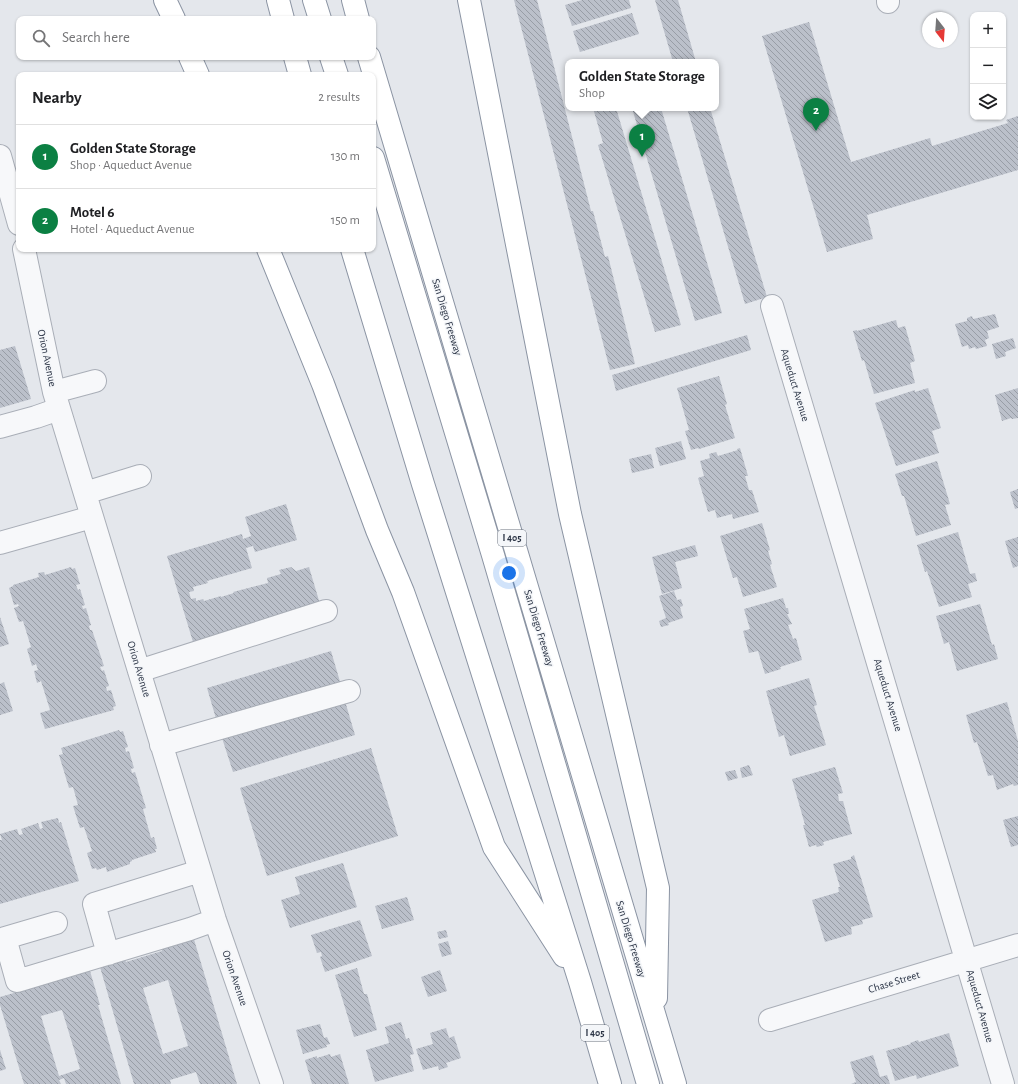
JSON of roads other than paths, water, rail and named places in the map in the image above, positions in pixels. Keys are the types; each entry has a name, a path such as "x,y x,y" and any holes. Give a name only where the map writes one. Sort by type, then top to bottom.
{"highway":[{"path":"166,0 173,16"},
{"path":"278,0 282,16"},
{"path":"314,0 319,16"},
{"path":"326,0 331,16"},
{"path":"352,0 357,16"},
{"path":"469,0 570,514 658,888 655,1019"},
{"path":"191,60 197,72"},
{"path":"296,60 299,72"},
{"path":"332,60 336,72"},
{"path":"344,60 347,72"},
{"name":"San Diego Freeway","path":"371,60 374,72"},
{"name":"San Diego Freeway","path":"376,77 675,1084"},
{"path":"376,168 491,548 648,1084"},
{"path":"376,209 635,1084"},
{"path":"269,252 323,384 377,530 403,592 494,847 580,982"},
{"name":"I 405","path":"353,252 425,492 580,982 610,1084"}],"street":[{"path":"0,156 16,213"},
{"name":"Orion Avenue","path":"25,252 57,400 215,920 272,1084"},
{"name":"Aqueduct Avenue","path":"772,306 1003,1084"},
{"path":"0,427 36,417 57,400 95,381"},
{"path":"85,493 140,476"},
{"path":"0,543 92,517"},
{"path":"139,671 326,611"},
{"path":"162,745 349,691"},
{"path":"108,954 94,904 200,871"},
{"path":"56,923 5,938 17,981 190,929 215,920"},
{"name":"Chase Street","path":"770,1020 1018,945"}],"place":[{"name":"Motel 6","path":"816,131"},
{"name":"Golden State Storage","path":"642,157"}]}
